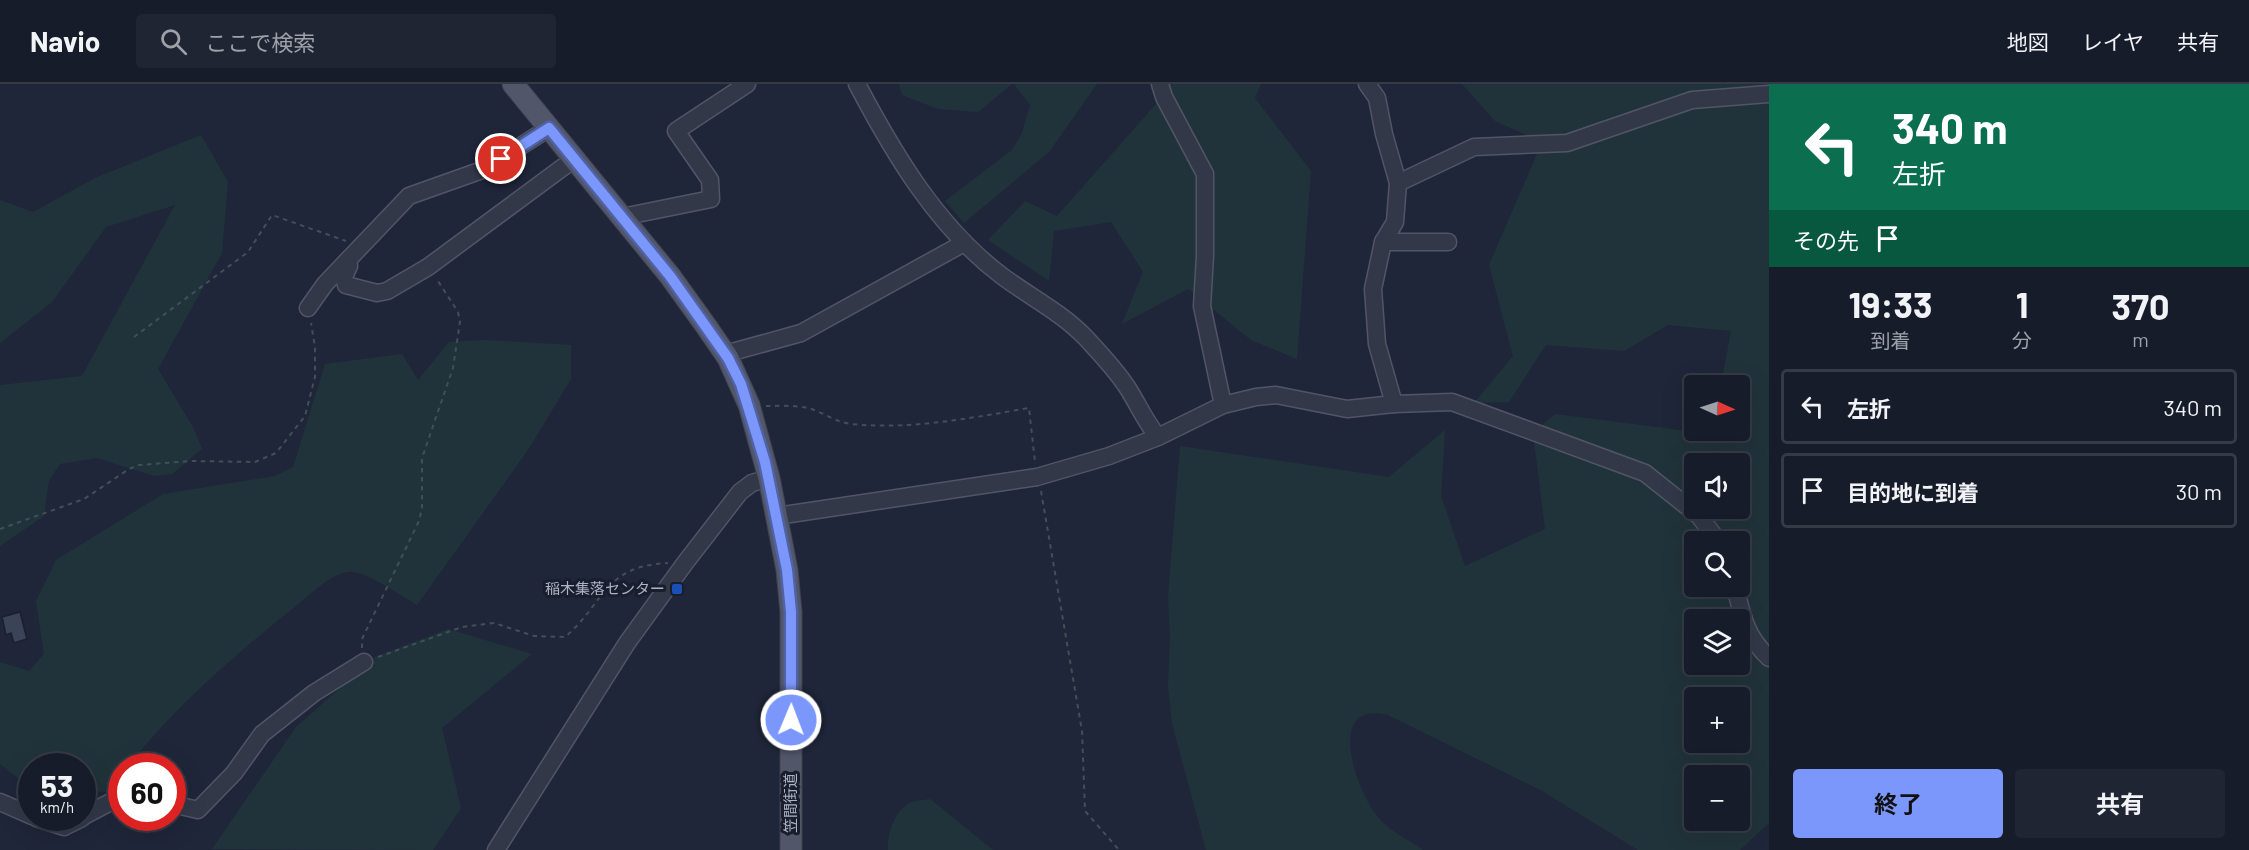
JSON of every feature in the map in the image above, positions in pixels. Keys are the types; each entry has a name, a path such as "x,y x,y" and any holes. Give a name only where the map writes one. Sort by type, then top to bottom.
{"main road":[{"name":"笠間街道","path":"513,84 670,276 725,354 749,405 777,516 787,570 791,612 791,850"}],"street":[{"path":"622,217 711,199 710,180 676,131 747,84"},
{"path":"857,84 884,136 930,203 964,243 1002,276 1053,309 1085,337 1126,386 1144,420 1158,437"},
{"path":"1160,84 1164,97 1205,174 1205,256 1202,306 1223,405"},
{"path":"1367,84 1377,98 1384,134 1398,183 1395,222 1383,242 1373,289 1377,344 1394,404"},
{"path":"1398,183 1474,147 1567,143 1692,100 1769,94"},
{"path":"308,308 325,284 409,196 485,169 549,128"},
{"path":"348,260 349,266 344,277 346,285 377,293 387,291 428,267 574,159"},
{"path":"1383,242 1448,242"},
{"path":"725,354 801,333 964,243"},
{"path":"777,516 1037,477 1109,456 1158,437 1223,405 1276,395 1347,409 1394,404 1452,402 1645,473 1699,516 1711,531"},
{"path":"496,850 627,644 685,563 740,492 752,483 769,478"},
{"path":"1738,597 1747,632 1769,658"},
{"path":"186,807 198,810 234,773 262,734 314,693 364,662"},
{"path":"0,802 18,810"}],"path":[{"path":"134,337 248,252 272,215 361,246"},
{"path":"428,267 458,312 459,322 453,368 422,458 422,508 419,521 362,639 364,662 462,627 494,623 534,636 565,637 581,624 602,592 618,576 657,564 685,563"},
{"path":"0,529 84,499 129,469 139,465 191,461 255,462 276,453 305,416 315,377 315,347 308,308"},
{"path":"749,405 808,408 849,424 895,425 926,425 1029,408 1037,477 1082,731 1085,811 1119,850"}],"shaded area":[{"path":"899,84 1012,84 978,112 938,109 902,95"},
{"path":"1014,84 1097,84 1049,152 964,223 945,201 1012,150 1022,133 1030,105"},
{"path":"1156,84 1261,84 1255,98 1311,171 1297,359 1251,340 1188,289 1122,324 1143,272 1111,222 1054,231 1049,281 988,240 1025,201 1057,216 1156,104"},
{"path":"1462,84 1769,84 1769,823 1740,850 1638,850 1542,791 1388,715 1368,714 1356,721 1351,734 1351,751 1362,789 1370,805 1383,822 1423,850 1206,850 1172,723 1168,686 1170,637 1168,597 1180,446 1389,477 1445,430 1441,496 1465,566 1545,529 1533,433 1555,414 1684,431 1684,441 1750,441 1750,375 1723,375 1731,331 1668,325 1624,351 1546,345 1509,402 1474,403 1513,356 1489,265 1542,142 1495,121"},
{"path":"201,135 228,182 222,253 158,369 194,429 202,449 172,474 154,476 97,458 60,464 49,480 44,516 0,546 0,385 82,376 175,205 106,227 52,302 0,343 0,200 33,212 95,178"},
{"path":"486,340 571,345 571,379 528,450 417,605 372,579 354,572 340,574 327,581 208,681 166,722 139,753 108,753 108,792 96,792 96,753 18,753 18,778 0,764 0,662 29,671 44,654 36,601 56,560 163,494 275,476 293,467 325,364 402,354 418,380 449,342"},
{"path":"448,629 532,654 442,728 461,808 433,850 212,849 296,727 375,657"},
{"path":"930,799 993,850 888,850 889,835 898,814 908,804"}],"building":[{"path":"20,612 27,639 14,643 11,633 6,635 2,617"}],"place":[{"name":"稲木集落センター","path":"677,589"}],"route":[{"path":"501,159 549,128 670,276 728,358 741,384 755,424 769,478 787,570 791,612 791,720"}]}
